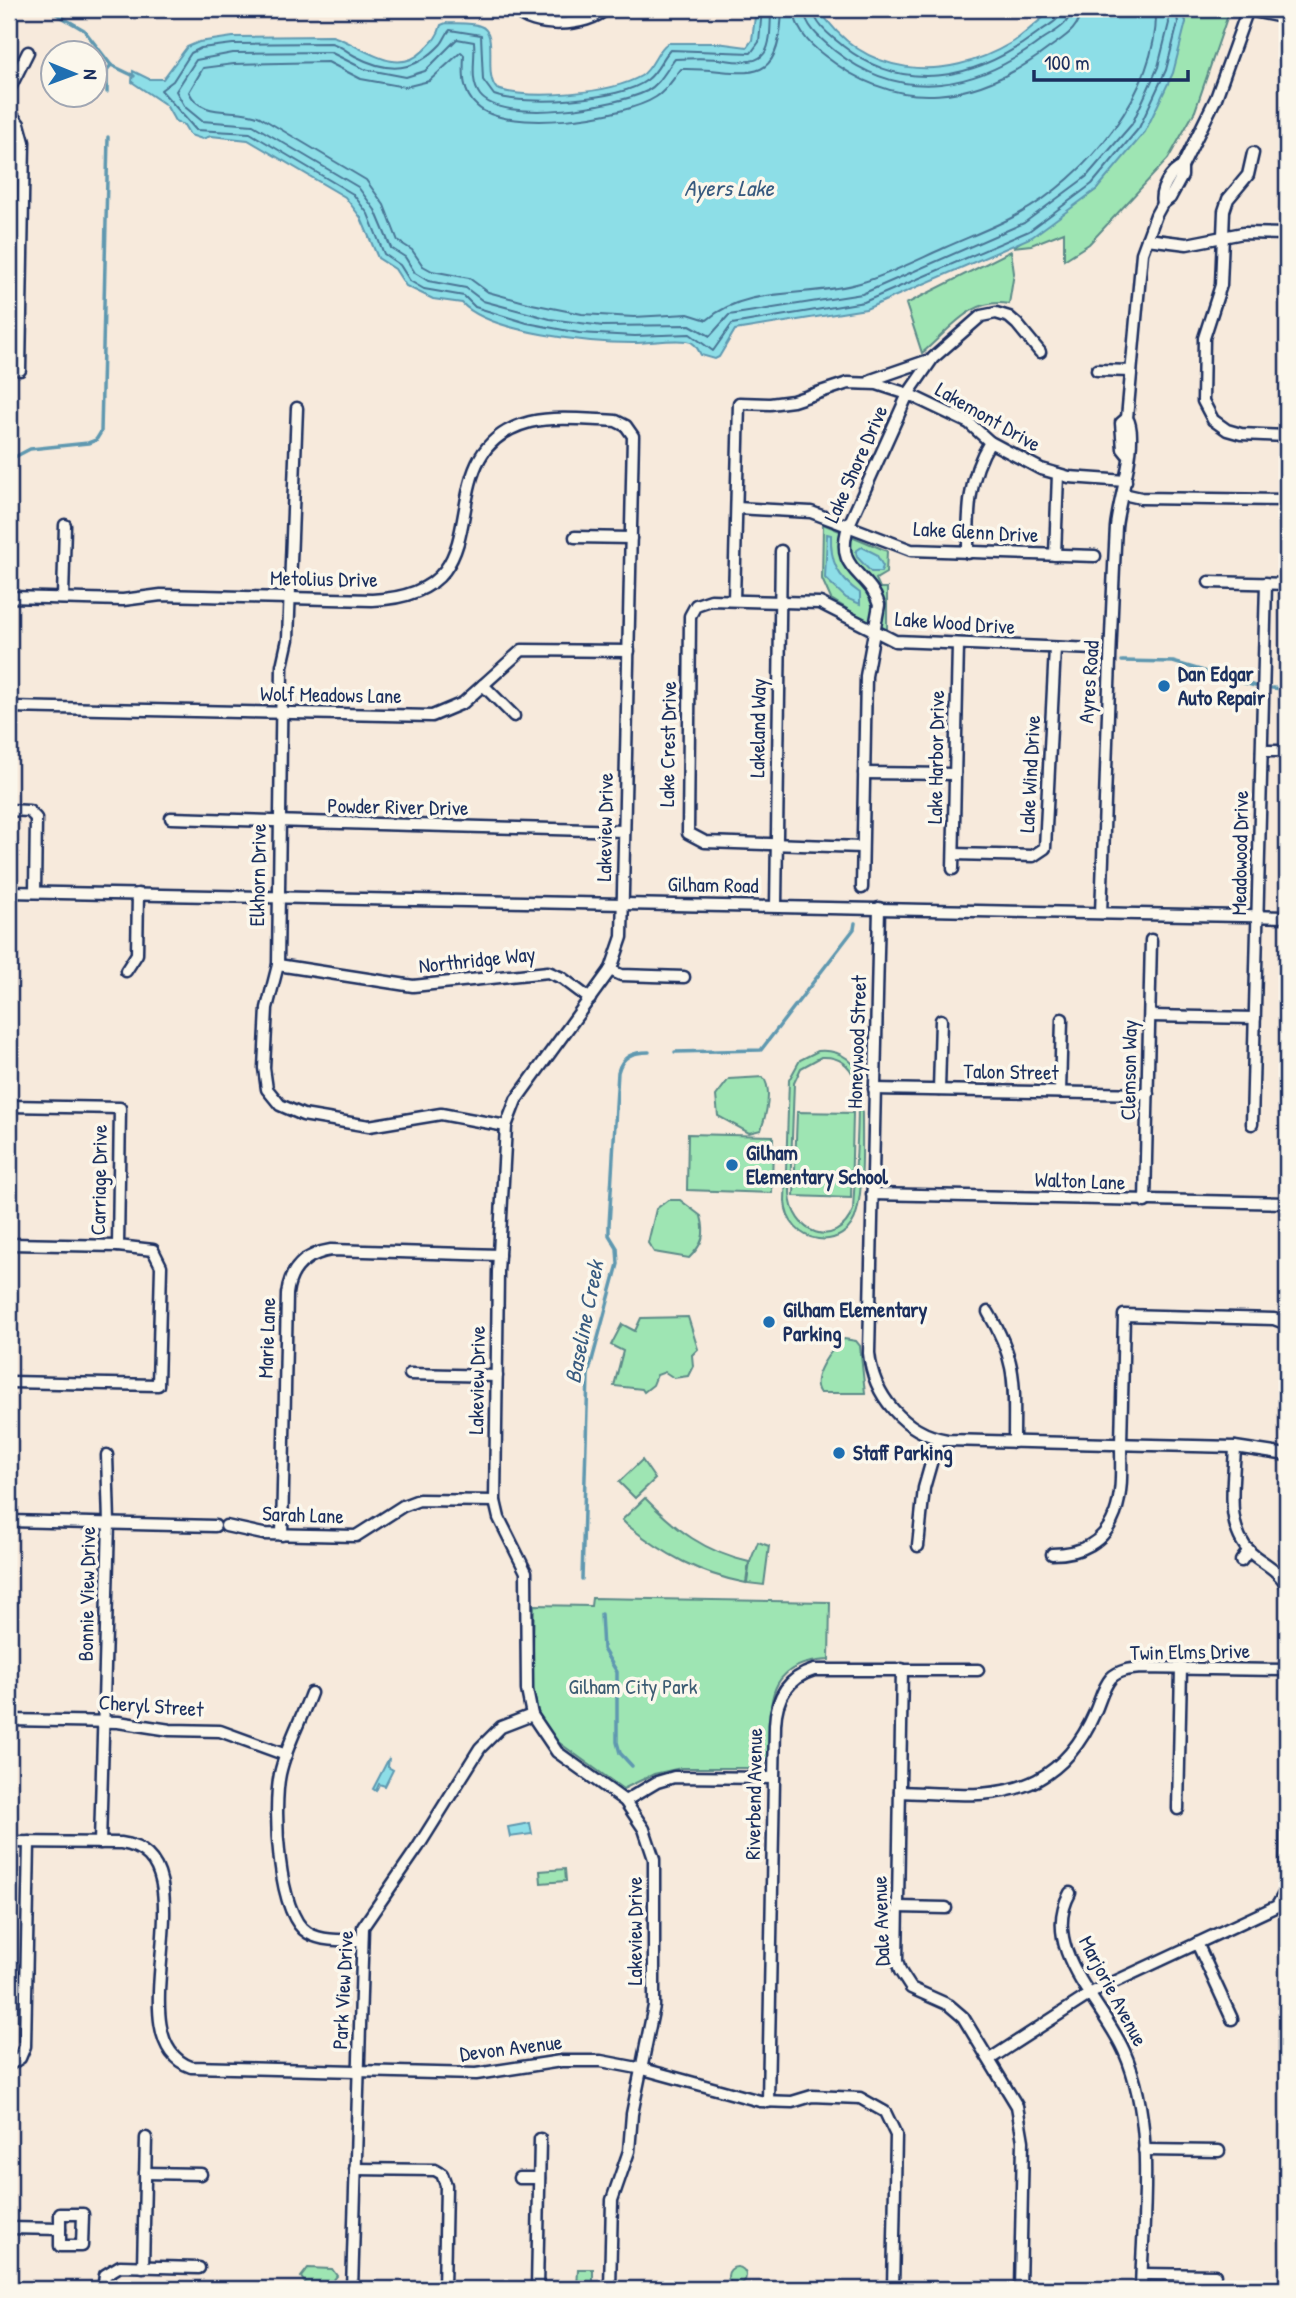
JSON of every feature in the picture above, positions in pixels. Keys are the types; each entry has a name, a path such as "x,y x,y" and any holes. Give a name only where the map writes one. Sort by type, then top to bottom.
{"street":[{"path":"514,9 530,21 542,24 591,18 606,9"},
{"path":"1248,9 1287,18"},
{"name":"Ayres Road","path":"1101,913 1106,707 1116,524 1126,481 1131,425 1127,418 1140,268 1147,239 1162,204 1161,194 1174,172 1182,167 1216,98 1248,9"},
{"path":"9,90 28,52"},
{"path":"9,111 19,124 24,142 20,370"},
{"path":"1253,153 1248,175 1226,205 1222,285 1204,338 1203,401 1213,420 1227,430 1241,434 1287,436"},
{"path":"1147,239 1187,243 1243,233 1287,234"},
{"name":"Lake Shore Drive","path":"862,888 866,676 879,605 875,595 845,558 843,543 848,527 908,394 933,358 981,316 996,313 1017,324 1040,352"},
{"path":"9,325 21,326"},
{"path":"865,382 933,358"},
{"path":"1097,370 1131,371"},
{"name":"Lakemont Drive","path":"734,600 740,403 770,404 793,401 848,383 865,382 908,394 969,423 990,442 1028,463 1058,474 1126,481"},
{"name":"Elkhorn Drive","path":"297,408 281,712 276,896 278,965 267,1008 264,1052 265,1078 273,1106 303,1115 369,1126 441,1114 506,1126"},
{"name":"Metolius Drive","path":"9,597 128,600 161,595 391,599 416,592 436,579 453,558 463,535 468,482 476,462 498,438 517,426 543,421 616,421 626,426 634,443"},
{"path":"968,553 970,490 980,457 990,442"},
{"name":"Lakeview Drive","path":"610,2289 612,2200 628,2157 632,2114 654,2006 655,1876 645,1829 625,1801 557,1752 532,1715 527,1690 526,1572 499,1518 495,1501 499,1255 506,1126 516,1100 610,970 620,948 634,443"},
{"path":"1055,555 1058,474"},
{"path":"1123,494 1142,498 1287,500"},
{"name":"Lake Glenn Drive","path":"737,508 802,510 911,550 1095,556"},
{"path":"63,598 65,525"},
{"path":"575,537 631,538"},
{"name":"Lakeland Way","path":"776,906 780,551"},
{"path":"1209,582 1287,584"},
{"name":"Meadowood Drive","path":"1252,1124 1266,583"},
{"name":"Lake Wood Drive","path":"696,605 704,601 734,600 827,605 873,632 895,641 1095,649"},
{"name":"Lake Crest Drive","path":"696,605 690,616 688,833 699,842 862,847"},
{"name":"Lake Harbor Drive","path":"953,869 958,645"},
{"name":"Lake Wind Drive","path":"954,854 1033,856 1045,848 1055,648"},
{"name":"Wolf Meadows Lane","path":"9,707 432,716 456,708 522,650 629,651"},
{"path":"484,685 514,716"},
{"path":"1262,751 1287,751"},
{"path":"864,773 955,774"},
{"path":"9,810 29,811 36,818 35,892"},
{"name":"Powder River Drive","path":"171,818 278,824 624,831"},
{"name":"Gilham Road","path":"9,892 1287,917"},
{"path":"127,971 137,954 138,894"},
{"name":"Honeywood Street","path":"879,908 871,1366 882,1395 894,1410 917,1429 938,1439 1235,1447 1287,1455"},
{"name":"Clemson Way","path":"1145,1202 1151,940"},
{"name":"Northridge Way","path":"278,965 413,986 543,972 558,976 590,999"},
{"path":"610,970 621,975 684,977"},
{"path":"1150,1016 1255,1018"},
{"path":"1060,1092 1062,1019"},
{"path":"939,1090 941,1020"},
{"name":"Talon Street","path":"874,1089 1148,1094"},
{"name":"Carriage Drive","path":"9,1106 120,1108 118,1246 148,1248 160,1258 158,1385 9,1382"},
{"name":"Walton Lane","path":"872,1194 1287,1203"},
{"path":"9,1244 118,1246"},
{"name":"Marie Lane","path":"282,1535 287,1294 290,1279 298,1265 308,1257 331,1250 499,1255"},
{"path":"988,1312 1003,1338 1012,1362 1014,1442"},
{"path":"1052,1554 1069,1554 1088,1547 1109,1525 1119,1500 1124,1315 1274,1320 1287,1324"},
{"path":"410,1374 497,1376"},
{"path":"918,1546 924,1488 938,1439"},
{"path":"1235,1447 1233,1517 1240,1538 1249,1550 1276,1570 1287,1586"},
{"name":"Bonnie View Drive","path":"100,1843 109,1523 107,1455"},
{"name":"Sarah Lane","path":"9,1521 220,1526 282,1535 356,1536 403,1506 419,1500 495,1501"},
{"path":"1241,1561 1249,1550"},
{"name":"Twin Elms Drive","path":"900,1792 988,1793 1036,1780 1051,1771 1073,1750 1089,1726 1106,1686 1116,1674 1131,1668 1287,1670"},
{"path":"1178,1809 1181,1668"},
{"name":"Riverbend Avenue","path":"768,2102 777,1704 792,1681 807,1672 822,1669 978,1670"},
{"name":"Dale Avenue","path":"902,1669 897,1961 905,1981 920,1994 957,2010 1012,2096 1022,2130 1020,2289"},
{"path":"311,1693 280,1775 277,1813 290,1911 297,1923 311,1935 361,1940"},
{"name":"Park View Drive","path":"352,2289 361,1940 366,1922 418,1847 480,1748 501,1727 532,1715"},
{"name":"Cheryl Street","path":"9,1720 103,1721 162,1730 220,1731 286,1755"},
{"path":"625,1801 657,1782 674,1777 774,1778"},
{"path":"990,2059 1090,1995 1277,1906 1285,1892 1287,1808"},
{"name":"Devon Avenue","path":"9,1842 100,1843 136,1847 153,1860 161,1876 161,2029 166,2047 175,2058 198,2068 476,2074 580,2059 643,2068 768,2102 792,2102 812,2096 852,2097 869,2101 885,2112 894,2127 897,2144 893,2289"},
{"path":"9,2066 20,2058 25,2046 29,1842"},
{"name":"Marjorie Avenue","path":"1070,1893 1060,1914 1062,1936 1090,1995 1115,2033 1130,2066 1141,2111 1144,2150 1141,2289"},
{"path":"898,1907 946,1908"},
{"path":"1197,1943 1232,2019"},
{"path":"143,2267 146,2138"},
{"path":"537,2289 540,2139"},
{"path":"1144,2150 1219,2151"},
{"path":"355,2169 435,2170 442,2174 446,2185 444,2289"},
{"path":"145,2173 201,2174"},
{"path":"519,2178 539,2178"},
{"path":"9,2228 60,2229"},
{"path":"103,2289 105,2275 113,2268 199,2268"},
{"path":"1142,2274 1215,2275"}],"green space":[{"path":"1182,9 1230,9 1195,111 1168,159 1089,244 1064,260 1064,232 1031,245 1013,247 1097,189 1186,22"},
{"path":"1011,251 1014,273 1009,304 995,303 972,310 922,353 906,304"},
{"path":"823,524 887,551 886,573 876,579 880,588 887,588 887,633 831,599 822,579"},
{"path":"818,1051 834,1052 853,1064 862,1086 862,1167 857,1211 851,1225 842,1234 830,1239 806,1235 796,1227 788,1216 785,1201 789,1080 800,1060","holes":["821,1057 842,1062 855,1079 858,1122 853,1210 845,1223 836,1231 826,1234 806,1227 798,1218 792,1207 790,1193 794,1083 801,1068"]},
{"path":"763,1077 768,1096 761,1130 749,1133 718,1116 716,1096 729,1079"},
{"path":"797,1112 853,1113 851,1198 794,1196"},
{"path":"688,1134 773,1136 772,1193 687,1190"},
{"path":"668,1200 680,1200 701,1216 702,1239 689,1258 654,1252 648,1243 656,1209"},
{"path":"688,1317 698,1349 692,1355 693,1366 688,1376 674,1378 665,1372 657,1375 653,1385 644,1392 642,1389 614,1386 623,1351 611,1345 622,1324 635,1331 641,1318"},
{"path":"844,1339 856,1341 860,1346 865,1393 820,1393 817,1387 819,1372 828,1356"},
{"path":"642,1460 655,1479 635,1498 619,1482"},
{"path":"645,1498 680,1530 705,1546 749,1562 746,1583 683,1562 627,1525 622,1520"},
{"path":"758,1542 769,1546 764,1585 747,1583 750,1562"},
{"name":"Gilham City Park","path":"592,1598 830,1602 829,1660 802,1664 785,1675 775,1689 771,1706 768,1756 762,1768 681,1768 654,1774 623,1789 554,1739 540,1718 532,1690 534,1605 591,1606"},
{"path":"565,1869 566,1881 541,1883 540,1871"},
{"path":"737,2267 743,2270 746,2276 743,2282 737,2285 731,2282 728,2276 731,2270"},
{"path":"308,2268 332,2269 337,2276 332,2282 307,2286 301,2277"},
{"path":"578,2269 593,2269 593,2289 577,2289"}],"water":[{"name":"Ayers Lake","path":"1062,8 1182,9 1186,22 1173,73 1145,132 1097,189 1032,237 866,309 735,330 719,357 715,359 701,355 694,344 687,341 615,343 517,329 495,322 462,303 433,299 406,286 395,269 378,258 361,218 345,197 248,140 211,136 202,139 190,135 184,125 175,121 166,105 132,82 133,71 149,79 163,79 187,47 199,42 233,37 332,36 377,57 401,61 412,59 423,51 432,42 441,25 463,23 486,30 489,36 491,74 497,89 529,94 591,91 641,76 668,43 717,43 747,47 752,40 756,9 819,9 837,32 859,49 882,61 907,67 933,68 985,56 1011,43 1047,15"},
{"path":"827,534 831,535 836,568 860,593 860,604 846,598 825,578"},
{"path":"862,547 876,554 883,566 881,572 871,572 857,557 856,551"},
{"path":"389,1758 388,1767 393,1770 385,1786 379,1784 376,1791 373,1789"},
{"path":"530,1823 532,1834 510,1837 508,1827"}],"waterway":[{"path":"48,9 84,30 111,65"},
{"path":"108,69 111,65 134,76"},
{"path":"9,460 30,449 88,443 96,440 101,432 108,137"},
{"name":"Baseline Creek","path":"1122,661 1173,662 1255,686"},
{"name":"Baseline Creek","path":"1272,688 1287,689"},
{"name":"Baseline Creek","path":"675,1052 761,1050 854,929 855,923"},
{"name":"Baseline Creek","path":"582,1579 588,1375 618,1264 617,1248 609,1235 618,1072 622,1062 629,1056 649,1052"},
{"path":"601,1614 603,1649 617,1672 617,1742 620,1753 632,1766"}],"place":[{"name":"Dan Edgar Auto Repair","path":"1164,686"},
{"name":"Gilham Elementary School","path":"732,1165"},
{"name":"Gilham Elementary Parking","path":"769,1322"},
{"name":"Staff Parking","path":"839,1453"}]}
